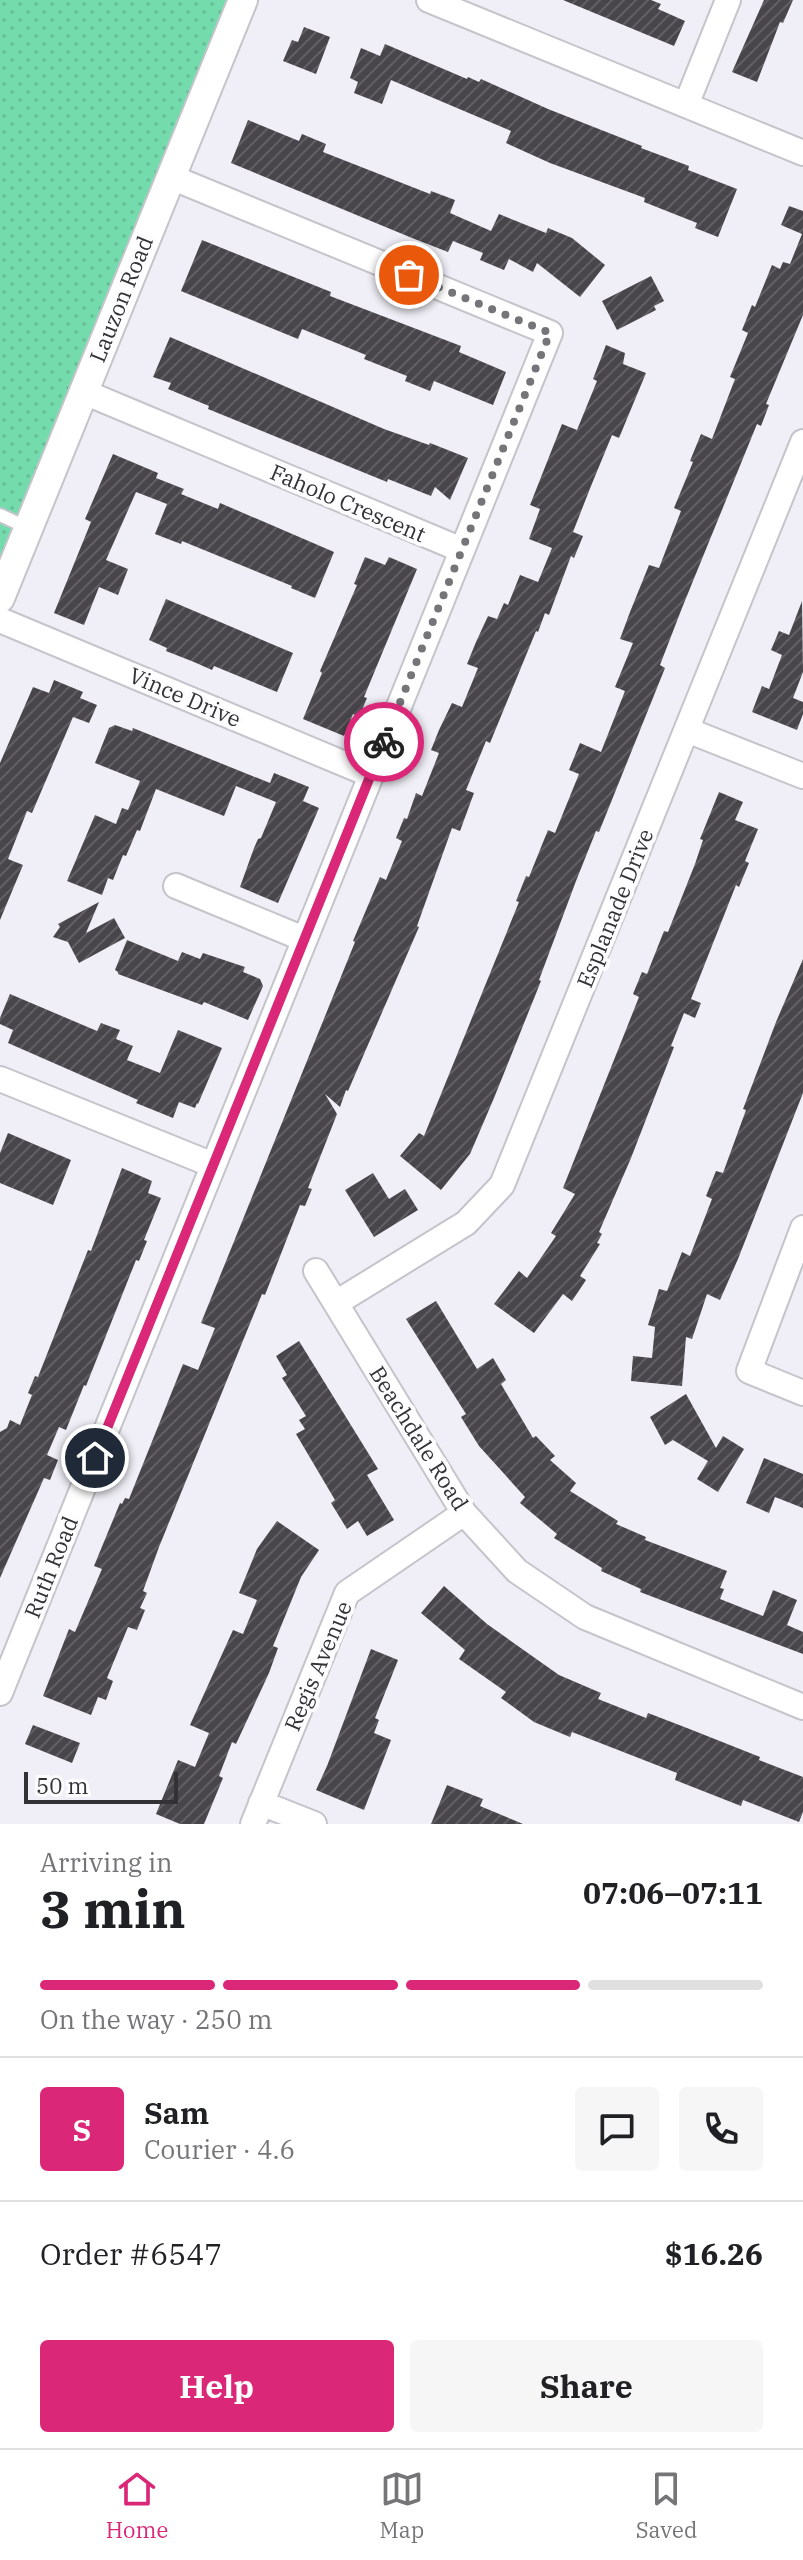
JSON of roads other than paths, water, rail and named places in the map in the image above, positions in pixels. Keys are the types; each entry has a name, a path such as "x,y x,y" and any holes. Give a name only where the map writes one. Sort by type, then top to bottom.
{"street":[{"name":"Lauzon Road","path":"0,598 243,0"},
{"path":"429,0 803,153"},
{"path":"686,105 728,0"},
{"path":"171,177 550,333 462,550"},
{"name":"Faholo Crescent","path":"84,392 462,550"},
{"name":"Esplanade Drive","path":"336,1303 466,1223 502,1185 803,442"},
{"name":"Ruth Road","path":"0,1693 462,550"},
{"name":"Vince Drive","path":"0,620 371,775"},
{"path":"687,730 803,776"},
{"path":"176,886 304,939"},
{"path":"0,1079 213,1165"},
{"path":"803,1228 749,1371 803,1393"},
{"name":"Beachdale Road","path":"316,1271 464,1513 517,1571 585,1617 803,1707"},
{"name":"Regis Avenue","path":"257,1813 347,1593 464,1513"},
{"path":"257,1813 314,1824"}],"lane":[{"path":"0,515 28,528"}]}
